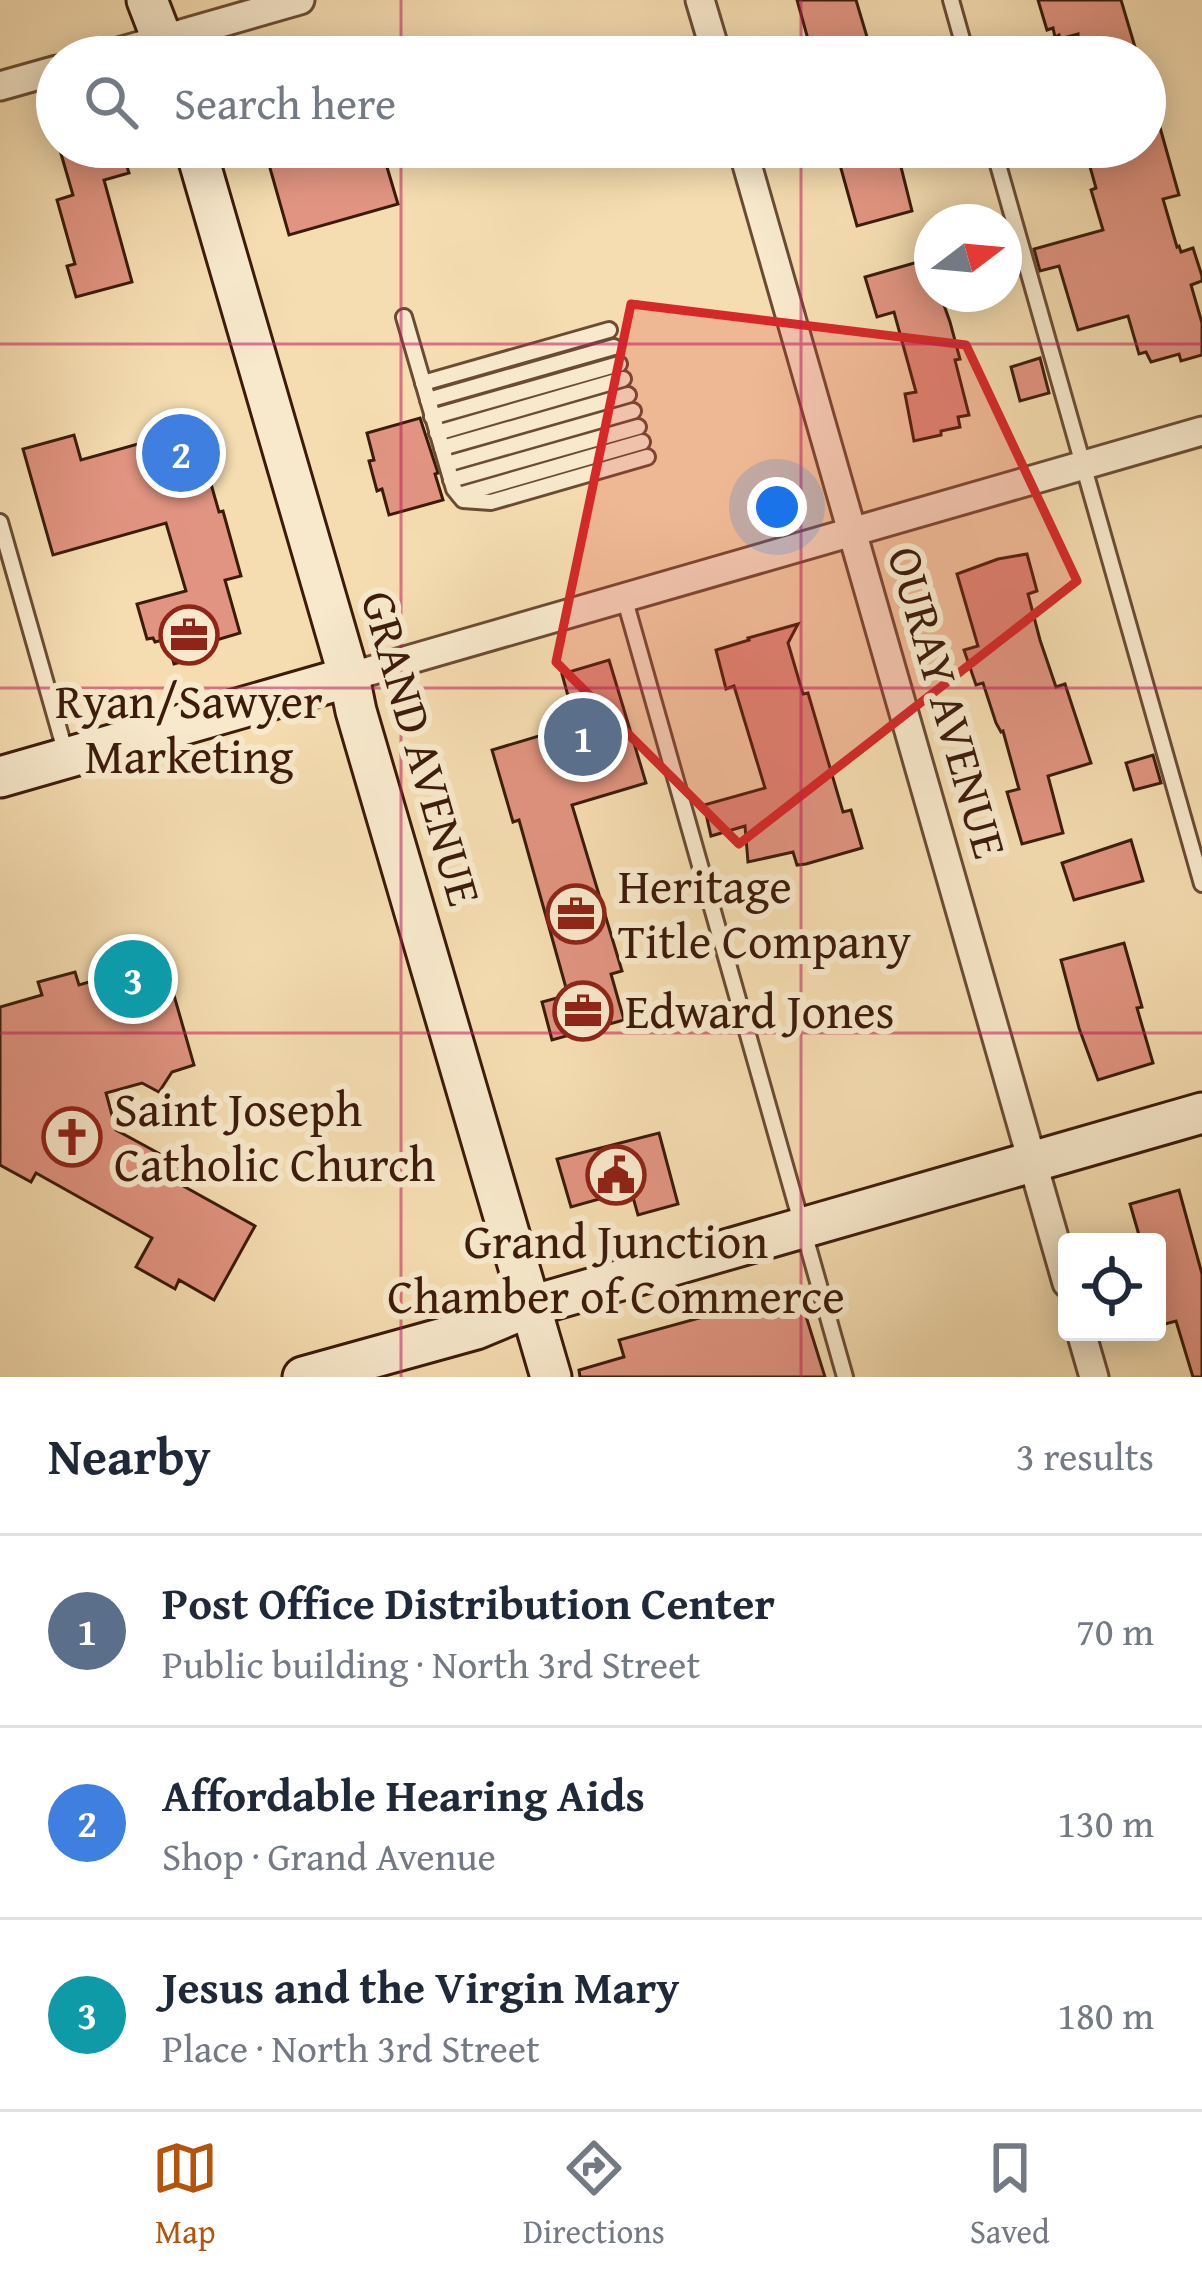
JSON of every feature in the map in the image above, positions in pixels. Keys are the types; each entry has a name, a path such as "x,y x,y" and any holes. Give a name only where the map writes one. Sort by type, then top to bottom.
{"main road":[{"path":"147,0 164,32"},
{"name":"GRAND AVENUE","path":"201,168 551,1377"},
{"path":"0,777 349,677"},
{"path":"304,1377 476,1329 530,1306 1202,1113"}],"street":[{"path":"164,32 300,0"},
{"path":"700,0 711,36"},
{"path":"0,86 36,76"},
{"name":"OURAY AVENUE","path":"748,168 1058,1251"},
{"path":"349,677 1202,431"},
{"path":"1084,1341 1094,1377"}],"lane":[{"path":"951,0 961,36"},
{"path":"999,168 1202,884"},
{"path":"404,317 439,440 463,500 491,502 640,434"},
{"path":"423,383 609,330"},
{"path":"428,400 614,347"},
{"path":"439,440 623,379 439,440"},
{"path":"439,440 640,434"},
{"path":"455,488 640,434"},
{"path":"0,522 67,758"},
{"path":"624,598 845,1377"}],"highlighted area":[{"path":"631,304 966,345 1077,581 739,844 556,662"}],"building":[{"path":"797,0 856,0 867,36 807,36"},
{"path":"1038,0 1121,0 1132,36 1055,36 1053,28 1047,30"},
{"path":"1166,149 1179,195 1163,199 1177,247 1181,252 1193,248 1202,276 1202,281 1191,285 1202,323 1202,355 1181,361 1179,354 1151,362 1146,352 1139,354 1128,316 1078,330 1059,266 1040,271 1034,249 1103,230 1091,190 1096,188 1090,168 1166,168"},
{"path":"65,168 127,168 129,173 104,180 132,282 76,297 67,266 75,264 57,200 73,195"},
{"path":"270,168 387,168 398,204 289,235"},
{"path":"841,168 901,168 912,211 857,226"},
{"path":"914,263 914,312 946,312 969,415 958,417 960,427 914,441 905,394 916,392 894,312 877,317 865,277"},
{"path":"1040,358 1049,393 1020,401 1011,367"},
{"path":"420,418 443,500 389,515 382,489 377,491 367,433"},
{"path":"195,428 241,576 225,580 240,633 203,644 207,655 174,664 167,639 147,639 137,604 186,591 166,523 53,555 23,449 74,435 81,460"},
{"path":"1027,554 1037,591 1028,594 1040,640 1056,687 1065,684 1091,763 1048,776 1063,833 1022,844 1007,792 1019,789 1003,731 983,683 976,685 964,650 978,646 957,574"},
{"path":"798,624 788,643 843,812 851,810 862,848 806,864 797,865 793,852 748,862 745,826 711,836 704,805 765,788 734,686 726,689 716,650"},
{"path":"609,660 646,783 572,805 622,971 611,974 624,1020 552,1040 542,1002 568,995 519,820 513,822 492,750 576,725 562,674"},
{"path":"1153,755 1161,783 1134,790 1126,763"},
{"path":"1131,840 1143,881 1074,900 1062,863"},
{"path":"1124,943 1153,1063 1098,1080 1061,960"},
{"name":"Saint Joseph Catholic Church","path":"75,972 79,985 117,974 119,983 145,975 150,991 171,985 194,1065 172,1072 159,1092 142,1083 106,1093 116,1130 184,1167 176,1182 255,1226 214,1300 179,1280 175,1289 136,1267 152,1238 36,1173 31,1182 0,1165 0,1007 42,995 38,982"},
{"name":"Grand Junction Chamber of Commerce","path":"659,1133 678,1204 638,1215 631,1190 571,1207 557,1159"},
{"path":"1179,1190 1202,1274 1202,1377 1193,1377 1176,1321 1166,1324 1166,1233 1138,1233 1130,1204"},
{"path":"776,1297 778,1303 800,1297 825,1377 580,1377 579,1370 624,1357 619,1340"}],"place":[{"name":"Affordable Hearing Aids","path":"181,453"},
{"name":"Ryan/Sawyer Marketing","path":"189,635"},
{"name":"Post Office Distribution Center","path":"583,737"},
{"name":"Heritage Title Company","path":"576,914"},
{"name":"Jesus and the Virgin Mary","path":"133,979"},
{"name":"Edward Jones","path":"583,1011"},
{"name":"Saint Joseph Catholic Church","path":"72,1137"},
{"name":"Grand Junction Chamber of Commerce","path":"616,1175"}]}
